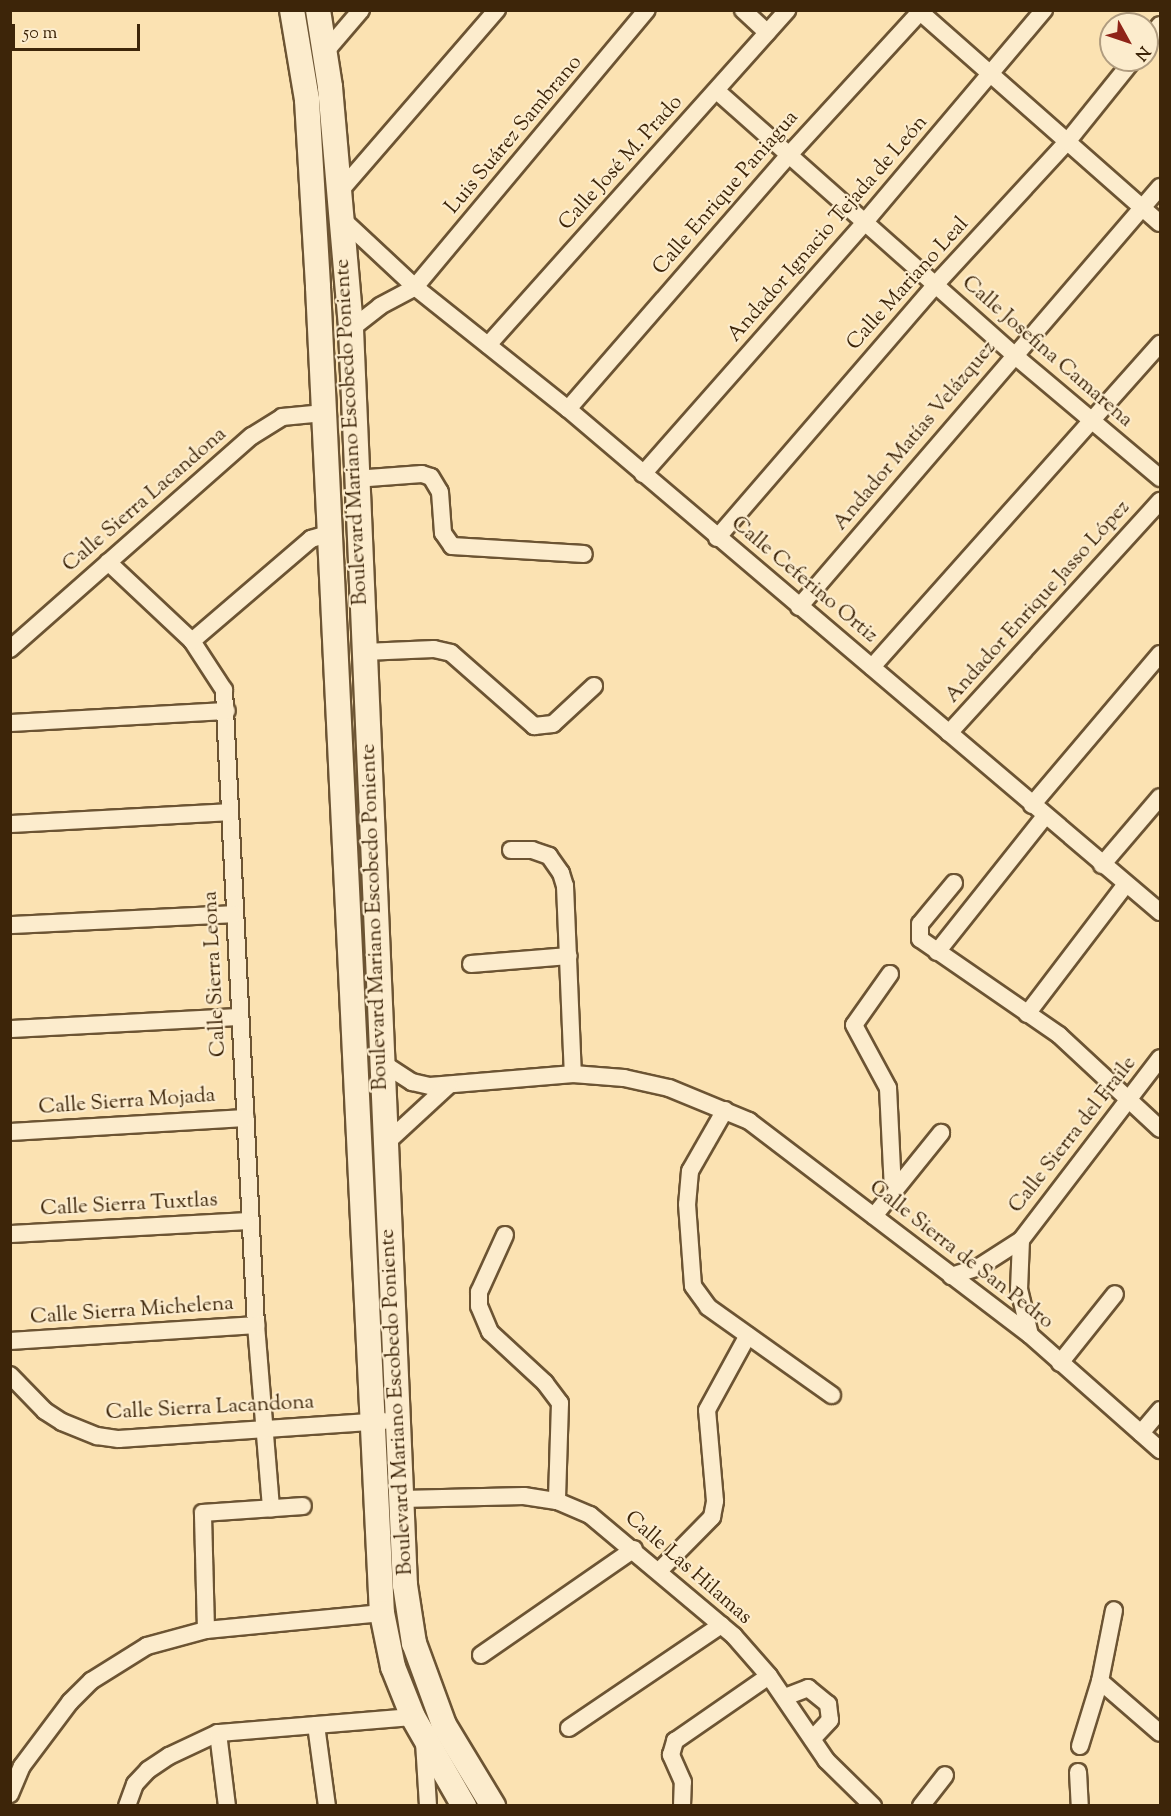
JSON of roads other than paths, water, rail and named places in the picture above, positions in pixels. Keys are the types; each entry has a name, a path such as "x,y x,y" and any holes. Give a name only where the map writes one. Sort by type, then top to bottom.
{"street":[{"name":"Boulevard Mariano Escobedo Poniente","path":"292,10 307,100 346,802 385,1421 402,1499 405,1585 414,1642 444,1725 493,1806"},
{"name":"Boulevard Mariano Escobedo Poniente","path":"318,10 326,51 351,329 355,479 371,801 384,1145 385,1421 382,1613 393,1667 413,1717 424,1742 464,1806"},
{"path":"326,51 361,10"},
{"path":"340,191 497,10"},
{"name":"Luis Suárez Sambrano","path":"415,287 647,10"},
{"path":"743,10 766,33"},
{"name":"Calle José M. Prado","path":"488,345 787,10"},
{"name":"Andador Ignacio Tejada de León","path":"642,474 864,223 1044,10"},
{"path":"920,11 1161,223"},
{"name":"Calle Enrique Paniagua","path":"568,409 788,156 920,11"},
{"name":"Calle Mariano Leal","path":"717,538 935,285 1067,142 1123,72"},
{"name":"Calle Josefina Camarena","path":"717,91 1014,354 1161,478"},
{"name":"Andador Matías Velázquez","path":"799,608 1014,354 1161,187"},
{"name":"Calle Ceferino Ortiz","path":"340,218 415,287 568,409 799,608 1161,912"},
{"path":"351,329 380,306 415,287"},
{"path":"872,667 1161,344"},
{"name":"Calle Sierra Lacandona","path":"10,649 268,425 299,414 324,413"},
{"path":"355,479 422,474 431,477 440,492 444,533 452,546 584,554"},
{"name":"Andador Enrique Jasso López","path":"949,733 1161,501"},
{"path":"192,641 311,539 331,533"},
{"name":"Calle Sierra Leona","path":"108,562 192,641 221,681 227,711 234,914 250,1221 263,1430 271,1508"},
{"path":"364,652 434,649 451,653 534,726 553,724 594,686"},
{"path":"1032,805 1161,654"},
{"path":"10,723 227,711"},
{"path":"1102,864 1161,797"},
{"path":"346,802 371,801"},
{"path":"10,824 230,812"},
{"path":"937,952 1046,816"},
{"path":"511,850 540,852 561,873 569,956 573,1074"},
{"path":"954,883 920,924 920,939 1059,1035 1130,1097 1161,1129"},
{"path":"1027,1014 1126,884"},
{"path":"10,925 234,914"},
{"path":"471,964 569,956"},
{"name":"Calle Sierra de San Pedro","path":"890,974 854,1025 888,1088 893,1191"},
{"path":"10,1029 240,1017"},
{"name":"Calle Sierra del Fraile","path":"951,1276 979,1267 1021,1240 1161,1058"},
{"name":"Calle Sierra de San Pedro","path":"381,1062 412,1082 449,1085 573,1074 644,1082 725,1110 774,1138 1030,1335 1060,1364 1161,1450"},
{"path":"384,1145 449,1085"},
{"path":"725,1110 690,1170 690,1273 693,1286 708,1307 832,1395"},
{"name":"Calle Sierra Mojada","path":"10,1132 246,1118"},
{"path":"874,1216 941,1133"},
{"name":"Calle Sierra Tuxtlas","path":"10,1234 250,1221"},
{"path":"505,1235 479,1293 479,1306 490,1332 545,1383 560,1403 557,1501"},
{"name":"Calle Sierra del Fraile","path":"1021,1240 1019,1289 1030,1335"},
{"path":"1060,1364 1115,1294"},
{"name":"Calle Sierra Michelena","path":"10,1341 256,1325"},
{"path":"659,1571 712,1517 715,1501 707,1410 748,1335"},
{"name":"Calle Sierra Lacandona","path":"10,1375 45,1411 97,1436 119,1439 385,1421"},
{"path":"1141,1433 1161,1410"},
{"name":"Calle Las Hilamas","path":"402,1499 524,1496 557,1501 590,1515 634,1549 721,1624 769,1676 840,1776 873,1806"},
{"path":"206,1630 202,1513 303,1506"},
{"path":"481,1655 634,1549"},
{"path":"1080,1746 1100,1681 1114,1610"},
{"path":"10,1794 35,1747 91,1681 147,1646 206,1630 382,1613"},
{"path":"570,1728 721,1624"},
{"path":"682,1806 683,1782 671,1755 672,1748 682,1736 769,1676"},
{"path":"1100,1681 1161,1733"},
{"path":"784,1697 808,1688 828,1704 830,1720 812,1739"},
{"path":"127,1806 135,1784 148,1770 169,1756 218,1733 413,1717"},
{"path":"316,1725 327,1806"},
{"path":"218,1733 226,1806"},
{"path":"424,1742 428,1806"},
{"path":"1078,1772 1080,1806"},
{"path":"921,1806 945,1775"}]}
